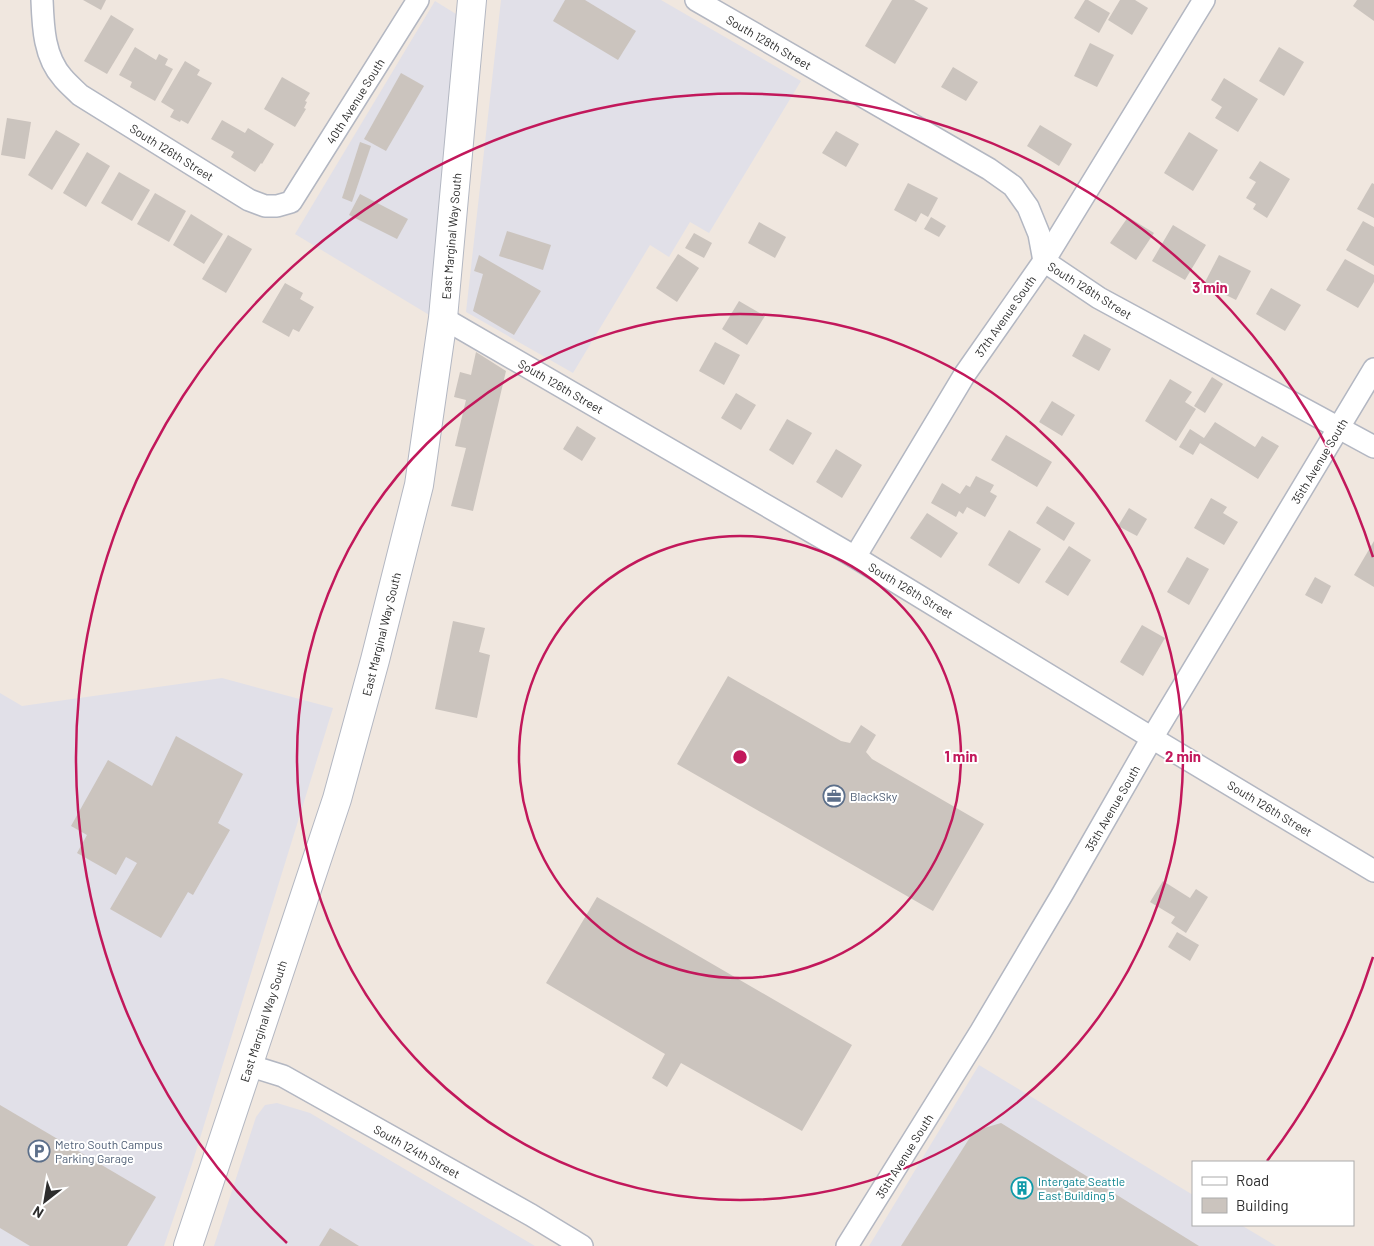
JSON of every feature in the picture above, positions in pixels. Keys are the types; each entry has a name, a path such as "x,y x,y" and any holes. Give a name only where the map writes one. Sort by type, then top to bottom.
{"street":[{"name":"South 126th Street","path":"42,0 44,29 50,56 62,77 80,95 249,200 265,206 277,206 291,202"},
{"name":"40th Avenue South","path":"291,202 418,0"},
{"name":"East Marginal Way South","path":"188,1246 337,799 375,660 419,485 443,318 472,0"},
{"name":"South 128th Street","path":"696,0 989,169 1013,186 1028,207 1039,234 1044,261 1099,298 1374,448"},
{"name":"37th Avenue South","path":"855,557 965,374 1044,261 1204,0"},
{"name":"South 126th Street","path":"443,318 855,557 1374,871"},
{"name":"35th Avenue South","path":"847,1246 981,1032 1152,738 1374,369"},
{"name":"South 124th Street","path":"248,1065 283,1076 531,1215 582,1246"}],"shaded area":[{"path":"501,0 661,0 801,81 709,233 690,222 669,257 650,245 573,373 466,312"},
{"path":"435,1 456,14 431,316 295,234"},
{"path":"222,678 333,708 192,1164 164,1246 0,1246 0,693 22,706"},
{"path":"979,1065 1192,1194 1192,1226 1243,1226 1276,1246 869,1246"},
{"path":"277,1103 310,1113 535,1246 214,1246 256,1117 265,1105"}],"building":[{"path":"83,0 106,0 101,10"},
{"path":"565,0 585,0 636,31 618,60 553,21"},
{"path":"892,0 914,0 928,8 895,64 865,46"},
{"path":"1085,0 1110,13 1099,33 1074,18"},
{"path":"1120,0 1135,0 1148,8 1132,35 1108,20"},
{"path":"1357,0 1374,0 1374,21 1353,6"},
{"path":"111,15 134,29 107,74 84,61"},
{"path":"1090,43 1114,55 1097,87 1074,76"},
{"path":"135,47 156,60 159,54 168,59 165,65 173,69 155,101 130,87 132,82 119,75"},
{"path":"1279,47 1304,62 1284,96 1259,81"},
{"path":"185,61 200,70 197,75 212,83 188,124 170,117 174,110 161,102"},
{"path":"953,67 978,82 966,101 941,87"},
{"path":"401,73 424,86 386,151 364,139"},
{"path":"282,77 310,93 305,101 307,102 304,108 306,109 295,127 264,109"},
{"path":"1224,78 1258,99 1238,132 1215,118 1222,107 1211,100"},
{"path":"7,118 31,122 25,159 1,155"},
{"path":"222,120 245,133 248,128 274,144 255,172 231,157 234,152 211,139"},
{"path":"1040,125 1072,144 1059,166 1027,146"},
{"path":"56,130 80,144 52,190 28,175"},
{"path":"836,131 859,144 846,167 822,153"},
{"path":"1189,132 1218,150 1193,191 1164,173"},
{"path":"360,142 371,146 352,202 342,198"},
{"path":"87,152 110,166 86,207 63,193"},
{"path":"1260,161 1290,179 1267,218 1253,209 1256,204 1246,198 1256,182 1249,178"},
{"path":"119,172 150,190 132,221 101,203"},
{"path":"908,183 938,198 928,217 921,213 916,222 894,210"},
{"path":"1372,183 1374,184 1374,218 1357,209"},
{"path":"155,193 186,211 169,242 137,224"},
{"path":"360,194 408,219 397,239 349,215"},
{"path":"191,214 223,234 204,264 173,245"},
{"path":"931,217 946,226 939,237 924,229"},
{"path":"1128,217 1154,233 1136,260 1110,243"},
{"path":"1363,221 1374,227 1374,266 1346,250"},
{"path":"759,222 786,237 775,258 748,243"},
{"path":"1173,225 1206,245 1185,280 1152,261"},
{"path":"507,231 551,245 543,270 499,256"},
{"path":"694,233 712,243 704,258 685,248"},
{"path":"228,235 252,249 226,293 202,279"},
{"path":"678,254 699,268 677,302 656,288"},
{"path":"479,255 541,291 514,335 473,311 483,274 474,271"},
{"path":"1219,255 1251,271 1236,300 1204,284"},
{"path":"1345,259 1374,275 1374,282 1358,308 1326,290"},
{"path":"285,283 303,293 300,299 314,307 299,332 293,329 289,337 262,322"},
{"path":"1271,288 1301,305 1285,331 1256,314"},
{"path":"739,301 765,316 747,345 722,329"},
{"path":"1084,334 1111,349 1099,371 1072,356"},
{"path":"715,342 740,355 724,385 699,371"},
{"path":"476,352 506,371 473,511 451,506 466,448 455,446 466,400 454,397 460,372 471,375"},
{"path":"1212,377 1223,384 1205,413 1194,406"},
{"path":"1170,379 1192,392 1185,402 1196,409 1176,441 1145,421"},
{"path":"736,393 756,405 741,430 721,418"},
{"path":"1052,401 1075,415 1062,436 1039,422"},
{"path":"787,419 812,433 793,465 769,450"},
{"path":"1215,422 1255,447 1262,436 1279,446 1258,479 1200,443 1193,455 1179,447 1190,429 1204,438"},
{"path":"577,426 596,438 582,461 563,449"},
{"path":"1006,435 1052,462 1037,487 991,460"},
{"path":"836,449 862,465 842,498 816,482"},
{"path":"976,476 994,485 990,492 997,496 985,517 967,507 963,514 959,511 956,517 931,503 942,483 960,494 966,485 970,487"},
{"path":"1211,498 1227,507 1223,513 1238,522 1224,545 1194,528"},
{"path":"1047,506 1075,523 1064,541 1036,523"},
{"path":"1129,508 1147,519 1137,536 1118,526"},
{"path":"927,513 958,533 941,558 910,538"},
{"path":"1009,530 1041,549 1019,584 988,565"},
{"path":"1374,541 1374,587 1354,575"},
{"path":"1069,546 1091,560 1068,596 1045,582"},
{"path":"1187,557 1209,569 1189,605 1167,592"},
{"path":"1315,577 1331,586 1322,604 1305,595"},
{"path":"453,621 485,628 479,652 490,655 477,718 435,709"},
{"path":"1142,625 1165,638 1143,676 1120,662"},
{"path":"728,676 841,741 850,743 861,725 876,735 866,752 872,759 984,824 933,911 677,764"},
{"path":"176,736 243,774 218,823 230,830 193,895 188,892 161,938 110,909 137,863 126,857 116,875 77,853 87,835 71,826 108,760 152,786"},
{"path":"1163,881 1190,898 1196,889 1208,897 1186,933 1171,923 1175,917 1150,902"},
{"path":"597,897 852,1045 802,1131 681,1063 667,1087 652,1078 665,1054 546,983"},
{"path":"1177,932 1199,945 1190,961 1168,947"},
{"name":"Metro South Campus Parking Garage","path":"0,1105 156,1197 127,1246 30,1246 0,1228"},
{"name":"Intergate Seattle East Building 5","path":"1001,1123 1199,1246 901,1246 974,1131"},
{"path":"330,1228 359,1246 319,1246"}],"place":[{"name":"BlackSky","path":"834,796"},
{"name":"Metro South Campus Parking Garage","path":"39,1151"},
{"name":"Intergate Seattle East Building 5","path":"1022,1188"}]}
